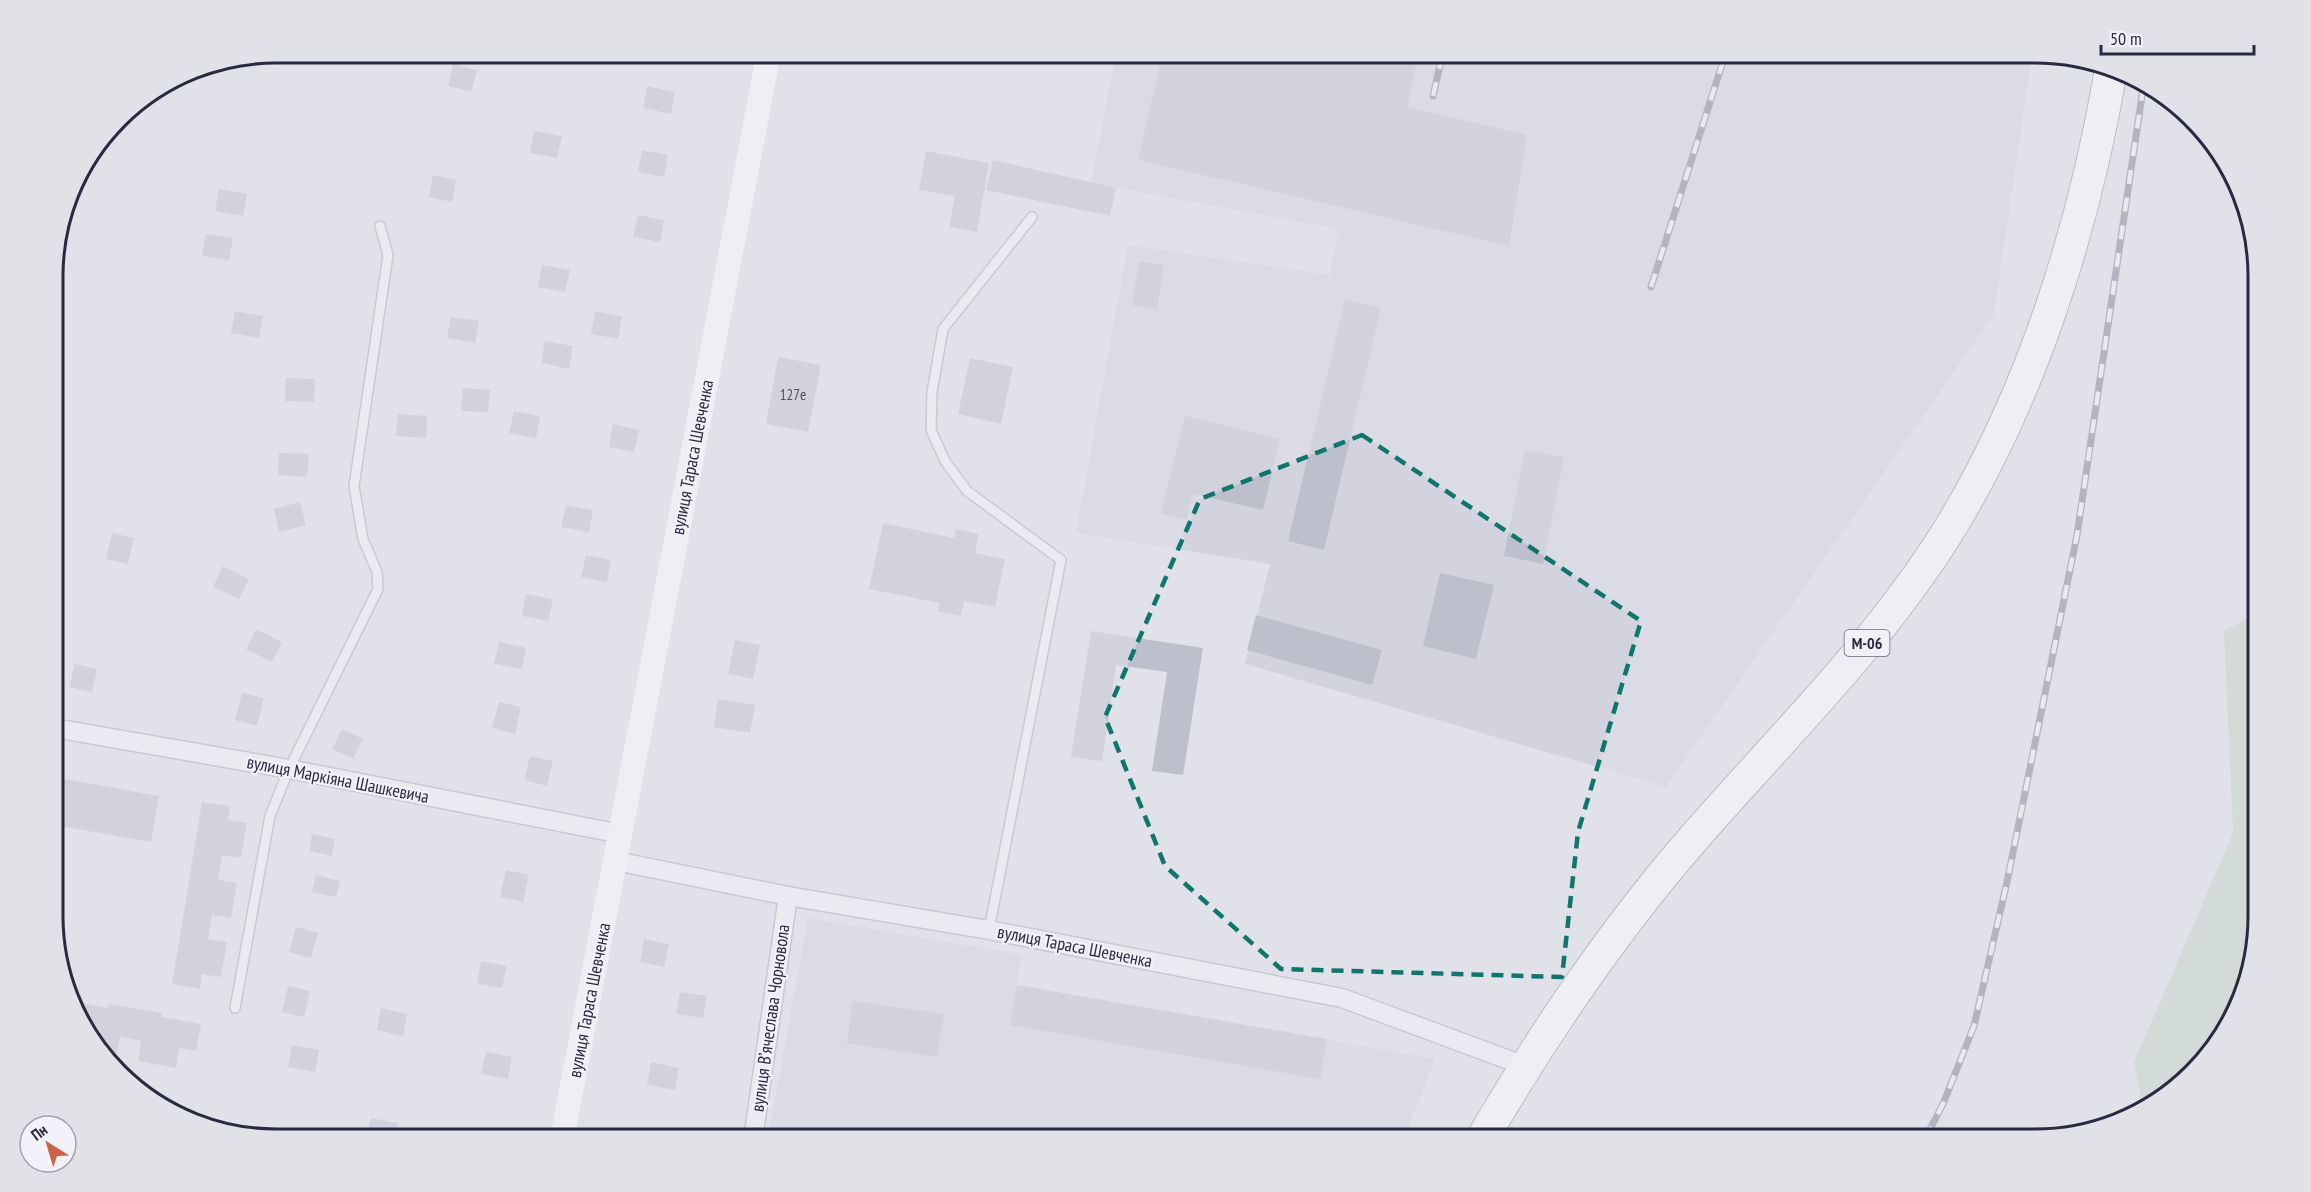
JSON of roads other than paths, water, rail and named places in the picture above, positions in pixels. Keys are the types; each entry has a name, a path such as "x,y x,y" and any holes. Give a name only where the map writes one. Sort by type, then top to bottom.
{"highway":[{"name":"М-06","path":"1493,1128 1525,1066 1636,907 1693,838 1835,681 1892,613 1947,532 1995,446 2062,276 2109,76"}],"street":[{"name":"вулиця Тараса Шевченка","path":"564,1129 767,63"},
{"name":"вулиця Маркіяна Шашкевича","path":"63,730 289,770 621,834"},
{"name":"вулиця Тараса Шевченка","path":"616,861 788,896 989,930 1342,998 1525,1066"},
{"name":"вулиця Вʼячеслава Чорновола","path":"754,1129 788,896"}],"lane":[{"path":"989,930 1061,560 968,490 945,461 931,430 932,392 943,329 1032,217"},
{"path":"236,1008 270,816 289,770 378,589 377,572 363,539 354,486 388,255 380,226"}],"railway":[{"path":"1433,96 1440,63"},
{"path":"1651,287 1722,63"},
{"path":"1930,1129 1943,1104 1974,1026 2007,882 2077,535 2142,93"}]}
